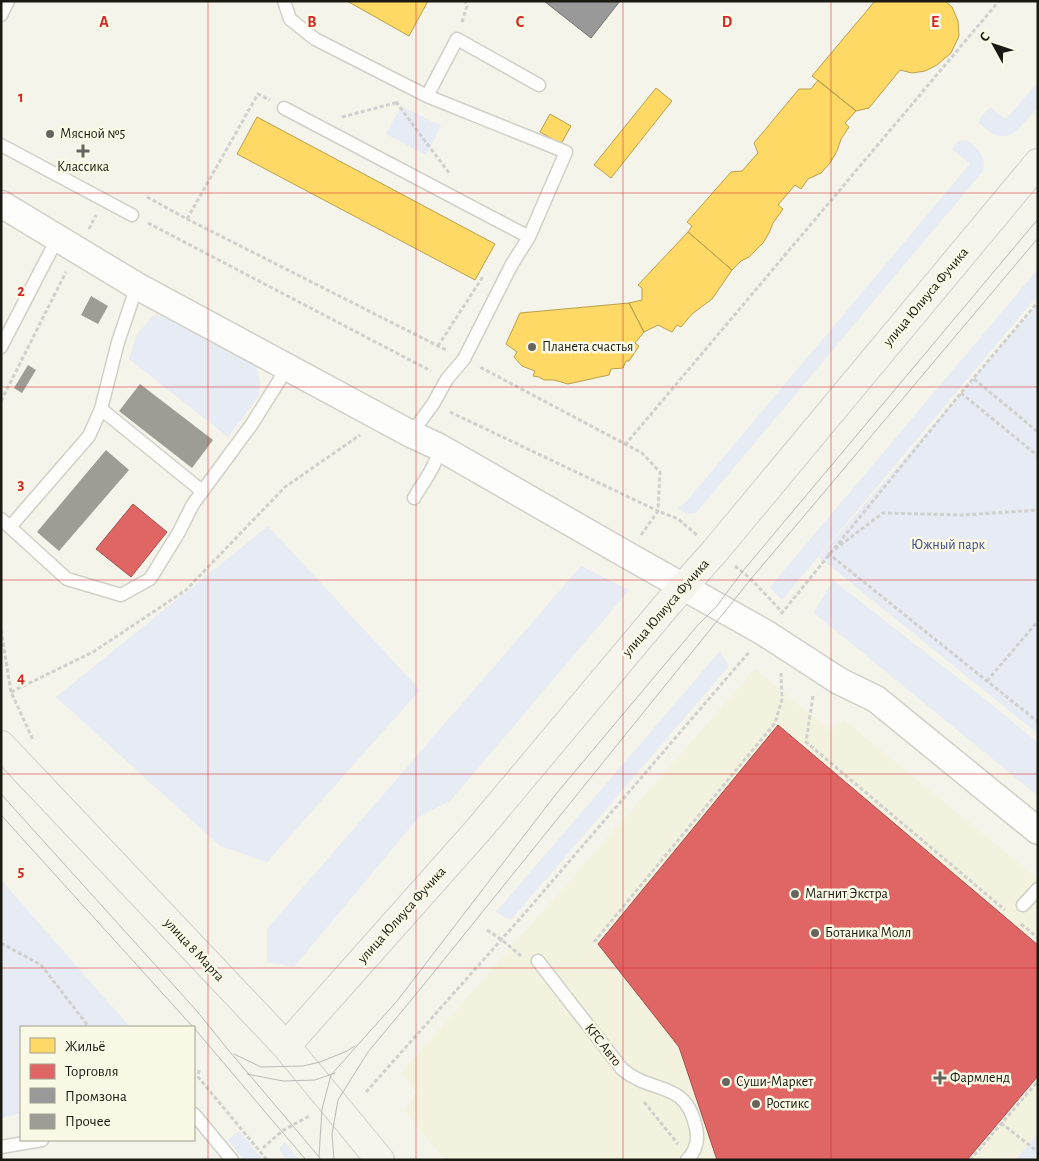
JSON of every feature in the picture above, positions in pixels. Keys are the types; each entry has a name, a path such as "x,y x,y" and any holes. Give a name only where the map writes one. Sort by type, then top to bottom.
{"street":[{"name":"улица Юлиуса Фучика","path":"286,1046 479,829 1038,163"},
{"path":"1,204 137,286 411,434 439,447 627,556 684,586 765,633 839,681 876,699 1038,831"},
{"name":"улица 8 Марта","path":"1,745 286,1046 380,1160"}],"lane":[{"path":"1,15 8,1"},
{"path":"284,1 290,19 316,39 428,96 566,152 529,237 512,264 464,359 446,379 433,404 411,434"},
{"path":"428,96 457,39 539,85"},
{"path":"284,108 529,237"},
{"path":"1,145 132,215"},
{"path":"1,347 67,245"},
{"path":"137,286 118,342 101,409 90,436 6,523 67,579 120,595 150,579 193,504 252,424 282,376 292,369"},
{"path":"101,409 202,491"},
{"path":"414,498 432,467 439,447"},
{"path":"1023,905 1038,889"},
{"name":"KFC Авто","path":"538,961 622,1069 638,1080 672,1091 686,1102 692,1113 698,1137 696,1148 686,1160"},
{"path":"195,1115 232,1160"},
{"path":"1,1146 35,1141"}],"path":[{"path":"625,445 999,1"},
{"path":"371,67 454,180"},
{"path":"187,219 258,94 284,108"},
{"path":"315,124 397,102 428,96"},
{"path":"147,197 464,359 625,445 642,452 660,472 658,511 433,404"},
{"path":"1,401 67,245 105,200"},
{"path":"132,215 446,379"},
{"path":"438,346 486,271"},
{"path":"366,1092 519,920 765,633 961,393 1038,302"},
{"path":"974,379 1038,432"},
{"path":"961,393 1038,456"},
{"path":"11,692 93,652 186,590 285,487 361,434"},
{"path":"829,554 883,512 964,515 1038,510"},
{"path":"829,554 1038,722"},
{"path":"987,681 1038,621"},
{"path":"1,630 11,692 34,740"},
{"path":"594,942 774,722 782,699 780,670"},
{"path":"813,696 806,742 1007,912"},
{"path":"1014,918 1038,938"},
{"path":"1,943 41,965 87,1026"},
{"path":"199,1070 198,1077 267,1160"},
{"path":"970,1160 1038,1081"},
{"path":"1001,1123 1038,1152"},
{"path":"263,1148 278,1135"}],"shaded area":[{"path":"755,669 831,731 843,719 1038,879 1038,1133 1015,1160 445,1160 405,1111 417,1092 401,1073"}],"green space":[{"path":"1038,82 1038,107 1025,123 1011,134 1005,136 997,135 979,123 981,117 990,107 1006,119"},
{"path":"401,106 441,126 426,155 386,134"},
{"path":"966,140 980,152 984,161 983,171 696,513 687,513 678,508 685,503 970,164 952,149 958,141"},
{"path":"1038,269 1038,295 782,600 770,587"},
{"name":"Южный парк","path":"1038,304 1038,734 819,557"},
{"path":"154,315 173,316 256,363 260,384 258,397 228,437 129,359 137,334"},
{"path":"268,526 420,690 267,862 220,846 56,697"},
{"path":"581,566 629,590 451,800 419,817 294,967 267,962 267,929"},
{"path":"833,580 1038,743 1038,796 814,613"},
{"path":"720,651 729,666 511,920 496,912"},
{"path":"1,880 129,1026 20,1026 20,1113 1,1118"},
{"path":"239,1131 263,1160 244,1160 228,1140"},
{"path":"1038,1133 1038,1153 1032,1160 1015,1160"},
{"path":"285,1142 299,1160 287,1160 279,1149"}],"building: Жильё":[{"path":"347,1 428,1 409,36"},
{"path":"875,1 945,1 952,7 958,21 959,36 951,53 937,65 925,71 912,73 900,70 869,108 856,111 812,76"},
{"path":"818,80 856,111 845,123 849,127 830,163 821,173 808,179 801,189 795,185 778,205 783,209 773,223 763,243 732,270 688,232 692,226 687,222 731,172 742,171 758,153 754,143 799,89 811,89"},
{"path":"656,88 672,101 611,178 594,165"},
{"path":"550,114 571,126 561,144 540,132"},
{"path":"257,117 495,244 475,280 237,154"},
{"path":"688,232 732,270 712,299 692,314 681,327 677,325 672,332 658,325 644,332 629,303 642,300 642,288 638,285"},
{"path":"629,303 644,332 635,343 639,346 629,361 626,361 623,368 611,369 609,375 568,384 554,380 544,380 533,376 535,371 522,366 514,357 517,352 506,344 520,313"}],"building: Торговля":[{"path":"133,504 167,532 131,577 96,549"},
{"name":"Ботаника Молл","path":"778,725 1038,945 1038,1076 967,1160 717,1160 679,1047 598,944"}],"building: Промзона":[{"path":"544,1 620,1 591,38"}],"building: Прочее":[{"path":"91,296 108,306 98,324 81,315"},
{"path":"28,365 36,370 22,393 14,388"},
{"path":"140,384 213,440 192,468 119,411"},
{"path":"106,450 129,470 59,551 37,532"}],"tram line":[{"path":"320,1160 322,1109 331,1075 397,1001 556,794 697,626 717,606 742,572 1038,219"},
{"path":"334,1160 332,1134 338,1100 368,1052 751,579 1038,238"},
{"path":"1,794 196,1010 320,1158"},
{"path":"1,815 192,1026"},
{"path":"195,1029 306,1160"},
{"path":"234,1054 261,1067 303,1066 320,1062 355,1046"},
{"path":"247,1074 283,1081 315,1080 335,1073"}],"place":[{"name":"Мясной №5","path":"50,134"},
{"name":"Классика","path":"83,151"},
{"name":"Планета счастья","path":"532,347"},
{"name":"Магнит Экстра","path":"795,894"},
{"name":"Ботаника Молл","path":"815,933"},
{"name":"Фармленд","path":"940,1078"},
{"name":"Суши-Маркет","path":"726,1082"},
{"name":"Ростикс","path":"756,1104"}]}
